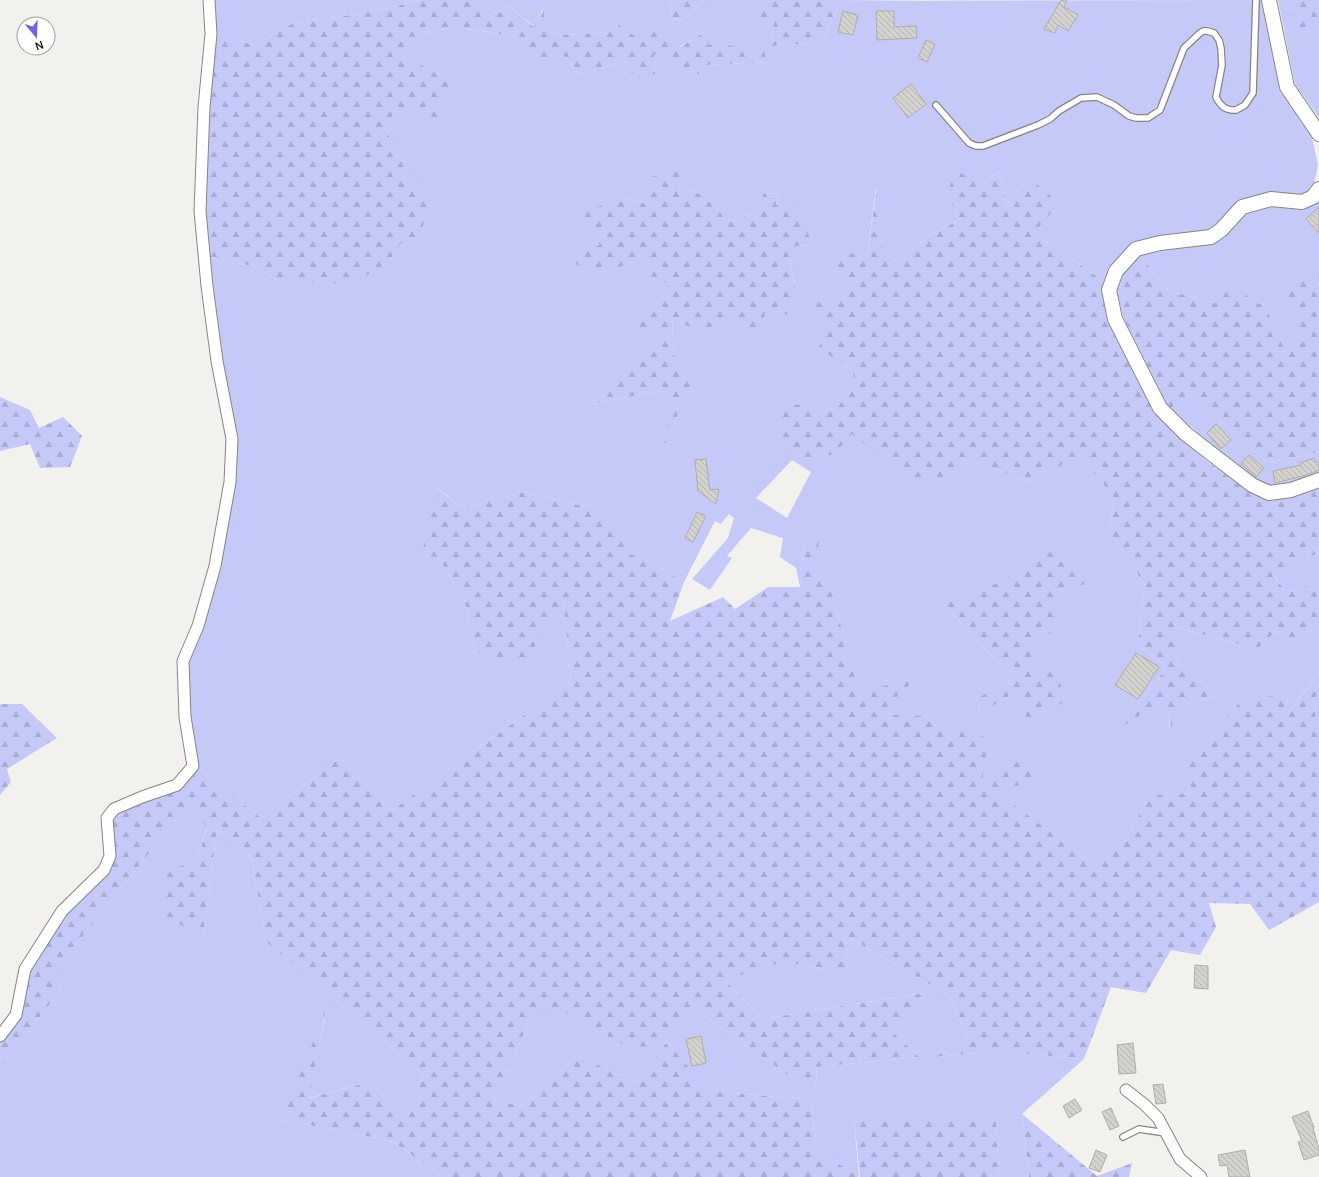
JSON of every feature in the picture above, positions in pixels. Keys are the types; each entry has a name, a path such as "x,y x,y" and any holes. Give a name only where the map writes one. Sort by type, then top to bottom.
{"street":[{"path":"0,1036 16,1015 24,969 62,911 104,870 110,856 107,818 114,809 177,784 193,766 185,717 182,661 198,626 215,566 230,482 232,439 217,361 207,286 200,211 204,107 211,34 209,0"},
{"path":"1269,0 1287,87 1319,134"},
{"path":"1319,189 1314,197 1302,202 1271,199 1242,207 1221,230 1211,237 1160,243 1136,249 1116,270 1109,290 1115,319 1160,408 1186,434 1252,485 1269,493 1291,490 1319,480"},
{"path":"1126,1090 1145,1105 1158,1118 1180,1159 1201,1177"}],"lane":[{"path":"936,105 969,143 976,146 983,146 1038,125 1050,119 1059,111 1081,98 1097,96 1114,105 1128,116 1148,118 1160,110 1184,48 1200,33 1207,31 1214,33 1217,36 1221,48 1222,65 1216,97 1220,105 1224,108 1228,110 1236,110 1245,105 1253,93 1256,0"},
{"path":"1123,1137 1139,1129 1166,1133"}],"green space":[{"path":"214,0 420,0 381,10 292,24 254,45 216,34"},
{"path":"420,0 477,0 498,14 506,5 534,27 544,9 545,31 563,35 607,32 616,23 642,41 652,26 669,30 680,47 726,19 708,44 763,48 767,62 706,65 698,74 654,54 655,74 631,73 627,61 579,74 562,54 541,70 522,37 453,27 411,38 401,55 451,81 437,118 397,107 386,130 408,175 430,196 419,243 401,243 389,262 352,284 278,281 257,267 210,258 205,211 208,122 216,34 254,45 292,24 381,10"},
{"path":"477,0 670,0 672,18 683,20 705,0 761,0 768,6 759,13 764,21 774,19 772,46 823,42 840,1 1253,0 1250,92 1244,102 1240,105 1235,107 1226,106 1219,96 1223,80 1225,49 1219,34 1213,29 1203,28 1194,33 1181,47 1177,54 1163,96 1153,111 1146,115 1133,114 1101,95 1083,94 1032,124 983,143 976,143 971,140 938,102 932,104 967,145 975,149 983,149 1040,128 1052,122 1059,114 1082,101 1096,100 1112,108 1126,118 1148,122 1163,112 1186,50 1204,34 1209,34 1214,38 1219,52 1218,75 1213,93 1214,101 1217,106 1228,112 1234,113 1243,110 1256,93 1258,9 1259,0 1261,0 1280,90 1312,137 1318,165 1314,183 1308,191 1301,194 1269,192 1238,200 1216,224 1208,230 1157,236 1132,242 1109,267 1104,281 1034,233 1028,177 1006,205 999,171 983,184 947,193 959,220 928,236 900,262 884,254 876,187 867,259 857,287 833,323 819,348 853,370 853,387 838,408 820,412 835,454 852,434 934,483 971,461 1031,482 1079,454 1114,497 1109,531 1145,585 1138,644 1167,668 1113,733 1166,697 1170,727 1186,704 1220,696 1178,663 1174,627 1257,649 1275,632 1298,644 1311,630 1319,628 1319,728 1315,725 1316,677 1280,723 1289,694 1194,793 1150,795 1120,848 1089,860 982,782 950,740 925,716 879,714 916,678 859,694 826,571 811,590 804,542 800,587 796,568 780,557 783,538 751,528 727,556 732,558 710,590 692,579 728,538 734,518 729,514 721,524 715,521 684,582 653,563 630,555 600,510 523,492 462,508 439,489 422,556 438,557 464,599 476,652 563,600 571,681 391,811 340,758 261,818 197,766 190,716 187,663 235,482 210,258 257,267 278,281 389,262 430,196 408,175 386,130 397,107 401,55 411,38 453,27 522,37 562,54 579,74 627,61 655,74 654,54 706,65 766,62 707,44 725,20 679,47 669,30 642,41 608,32 563,35 545,31 543,9 535,27 506,5 498,14","holes":["687,170 679,186 710,198 727,222 756,212 765,193 779,194 776,205 813,245 794,246 789,255 796,290 765,312 763,329 740,329 733,316 702,331 672,319 674,355 697,386 679,406 672,442 661,443 674,403 654,392 593,404 661,336 657,331 659,305 668,284 650,253 602,275 583,246 598,246 619,197 648,204","792,460 811,472 787,518 756,498","1086,584 1053,591 1030,638 1033,671 1014,694 980,713 977,698 1013,679 940,600 967,600"]},
{"path":"670,0 705,0 683,20 672,18"},
{"path":"761,0 920,0 840,1 823,42 772,46 774,20 764,22 759,13 768,6"},
{"path":"1278,0 1319,0 1319,118 1295,84"},
{"path":"1295,0 1319,0 1319,32 1300,31 1293,13"},
{"path":"688,170 679,186 710,198 727,222 756,212 764,193 779,194 776,205 797,207 813,245 795,246 789,255 796,290 793,315 765,312 764,329 740,329 733,317 702,331 672,320 674,355 698,386 679,406 672,443 660,443 668,423 673,403 654,392 593,404 660,336 657,331 635,336 629,322 659,305 668,284 651,276 649,254 602,275 575,264 583,246 598,246 602,234 580,227 588,211 619,197 648,204 653,176"},
{"path":"956,171 983,184 999,171 1006,205 1028,177 1059,203 1034,233 1104,281 1101,290 1108,322 1154,412 1181,439 1207,461 1248,491 1267,501 1292,498 1319,488 1319,541 1316,554 1273,575 1285,590 1294,592 1319,578 1319,628 1311,630 1298,644 1275,632 1257,649 1175,627 1178,663 1220,696 1186,704 1171,727 1165,698 1112,734 1167,668 1138,644 1145,585 1109,531 1114,497 1079,455 1031,482 971,461 935,483 898,472 852,434 835,454 802,459 778,441 783,408 812,401 820,412 837,408 853,387 853,370 818,348 833,323 810,306 857,287 835,267 844,251 867,259 877,185 884,254 900,262 928,236 959,220 947,193"},
{"path":"1319,202 1319,285 1308,275 1301,329 1286,353 1216,303 1169,291 1140,256 1161,251 1213,244 1225,237 1246,214 1272,207 1303,210"},
{"path":"1140,256 1169,291 1216,303 1232,286 1266,308 1286,353 1301,329 1284,289 1308,275 1319,285 1319,452 1267,463 1191,394 1171,408 1166,403 1123,317 1117,291 1123,274"},
{"path":"1191,394 1267,463 1319,452 1319,472 1280,485 1269,485 1258,480 1205,439 1171,408"},
{"path":"0,397 30,410 39,428 63,417 82,436 70,467 40,468 30,444 0,451"},
{"path":"438,489 462,508 523,492 600,510 630,554 653,563 684,582 670,621 723,597 735,609 768,587 800,587 804,542 821,531 811,589 826,571 859,693 917,677 880,714 925,716 950,740 961,727 989,739 982,781 1015,761 1039,779 996,792 1089,860 1120,848 1150,795 1193,793 1185,766 1240,702 1289,693 1281,722 1317,676 1315,725 1319,728 1319,902 1269,930 1250,904 1209,903 1216,927 1200,955 1171,950 1146,993 1111,987 1084,1059 998,1051 935,1057 968,1039 951,997 845,935 848,973 783,962 725,980 762,1019 924,993 894,1033 919,1057 817,1067 815,1094 691,1007 650,1047 624,1045 563,1012 534,1012 493,1100 522,1106 577,1055 636,1083 667,1042 709,1091 812,1100 815,1148 859,1177 443,1177 392,1141 282,1120 326,1009 309,1098 369,1082 407,1116 423,1074 266,942 251,856 217,829 203,937 161,914 168,868 196,864 207,828 189,804 52,974 62,988 0,1069 0,1043 21,1017 29,971 65,914 108,872 112,820 117,813 143,801 197,766 261,818 340,758 391,811 571,681 563,601 523,665 476,652 464,599 438,557 421,556"},
{"path":"1319,541 1319,578 1294,592 1285,590 1273,574 1316,554"},
{"path":"1051,552 1087,584 1053,591 1059,631 1031,638 1033,670 1057,671 1065,701 1030,724 1014,694 980,713 977,698 1013,679 940,600 967,600"},
{"path":"0,704 22,704 57,738 7,769 11,782 0,795"},
{"path":"189,804 207,827 196,864 203,937 217,829 251,856 266,942 423,1074 407,1116 369,1082 308,1098 326,1012 282,1120 392,1141 443,1177 0,1177 0,1069 62,988 52,974"},
{"path":"845,935 951,997 968,1039 936,1057 998,1051 1084,1059 1022,1114 1029,1177 999,1177 996,1120 854,1120 859,1177 815,1148 812,1100 709,1091 667,1042 636,1083 577,1055 522,1106 493,1100 534,1012 563,1012 624,1044 691,1007 815,1094 817,1067 919,1057 894,1033 923,993 762,1019 725,980 783,962 848,973"},
{"path":"1022,1114 1097,1176 1132,1163 1129,1177 1029,1177"},
{"path":"854,1120 996,1120 999,1177 860,1177"}],"building":[{"path":"1061,0 1067,0 1064,7 1078,15 1068,31 1058,25 1055,33 1044,29"},
{"path":"843,11 858,15 853,35 838,32"},
{"path":"876,11 894,11 894,27 916,26 917,38 877,40"},
{"path":"926,40 935,44 927,62 918,58"},
{"path":"911,84 926,104 908,118 893,98"},
{"path":"1319,207 1319,233 1306,219"},
{"path":"1216,424 1231,440 1221,449 1207,433"},
{"path":"1249,455 1264,468 1256,477 1241,464"},
{"path":"1314,458 1316,462 1319,462 1319,470 1303,476 1275,483 1273,471 1301,465 1300,463"},
{"path":"706,459 710,490 719,489 716,504 698,491 695,460"},
{"path":"697,512 706,516 693,542 685,538"},
{"path":"1136,653 1159,667 1138,699 1115,685"},
{"path":"1195,965 1208,966 1208,989 1194,988"},
{"path":"701,1036 706,1063 692,1066 686,1039"},
{"path":"1133,1043 1136,1073 1119,1074 1117,1045"},
{"path":"1163,1084 1166,1103 1156,1104 1153,1085"},
{"path":"1075,1099 1082,1110 1069,1118 1063,1106"},
{"path":"1111,1108 1119,1126 1110,1130 1102,1112"},
{"path":"1308,1111 1314,1128 1319,1155 1304,1160 1298,1142 1302,1141 1292,1117"},
{"path":"1096,1150 1107,1155 1100,1172 1089,1168"},
{"path":"1245,1150 1250,1177 1229,1177 1227,1165 1220,1166 1218,1155"}]}
